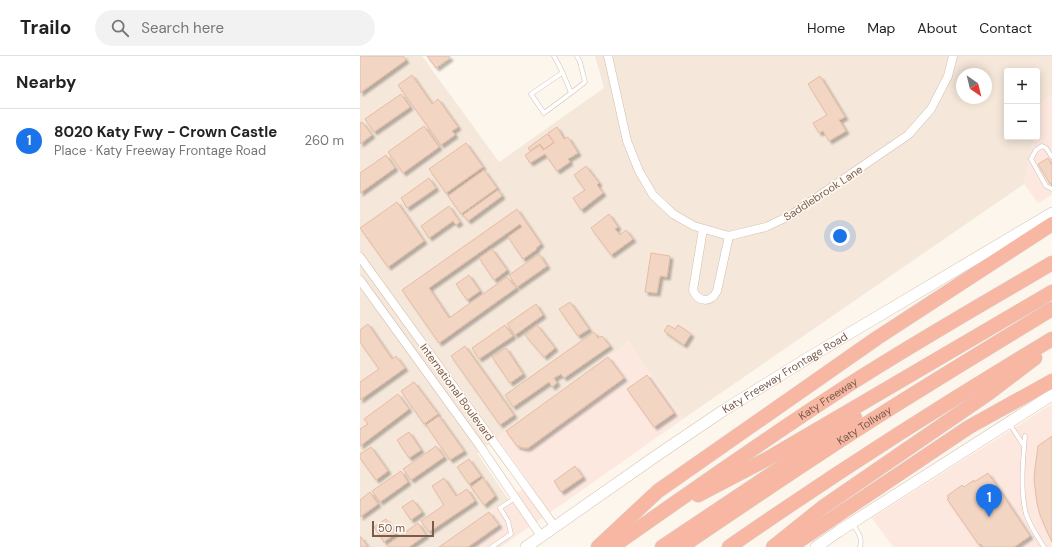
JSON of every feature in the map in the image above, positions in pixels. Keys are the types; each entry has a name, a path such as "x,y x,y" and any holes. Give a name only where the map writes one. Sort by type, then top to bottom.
{"highway":[{"path":"598,547 658,491 877,338 1052,224"},
{"name":"Katy Freeway","path":"612,547 765,440 846,387 908,348 1052,263"},
{"path":"650,521 767,459 1052,292"},
{"name":"Katy Tollway","path":"681,547 898,403 1052,310"},
{"path":"662,547 760,480 1002,321"},
{"path":"729,547 813,489 932,412 1052,339"},
{"path":"772,547 824,507 989,393 1052,345"},
{"path":"790,547 969,427 1052,381"}],"main road":[{"name":"Katy Freeway Frontage Road","path":"526,547 656,456 737,402 808,358 1052,213"},
{"path":"816,547 851,523 1052,395"}],"street":[{"name":"Saddlebrook Lane","path":"608,56 627,141 639,171 653,195 673,214 694,226 729,236 766,227 791,215 908,135 931,109 948,76 953,56"},
{"path":"703,229 693,290 696,296 702,300 709,299 715,295 717,291 729,236"},
{"name":"International Boulevard","path":"360,257 520,480 555,526"},
{"name":"International Boulevard","path":"360,280 480,446 541,536"},
{"path":"372,298 384,290"},
{"path":"424,369 435,362"},
{"path":"480,446 490,438"},
{"path":"509,488 520,480"}],"lane":[{"path":"554,56 571,93"},
{"path":"562,73 531,94 544,112 584,82 580,62 577,56"},
{"path":"1052,157 1046,148 1042,146 1036,150 1031,159 1046,186 1052,189"},
{"path":"1008,422 1024,446"},
{"path":"1025,436 1022,469 1026,513 1031,527 1044,547"},
{"path":"492,547 511,534 508,521 500,508 515,498"},
{"path":"851,523 861,536 862,543 860,547"}],"shaded area":[{"path":"360,56 422,56 499,162 604,88 595,56 1052,56 1052,95 1042,101 1040,111 1040,68 1004,68 1004,140 1033,140 1024,184 683,419 628,342 477,453 508,499 439,547 360,547"},
{"path":"1052,95 1052,195 1038,203 1024,184 1033,140 1040,140 1040,111 1042,101"},
{"path":"628,342 683,419 501,547 440,547 530,484 497,438"},
{"path":"1052,404 1052,547 893,547 872,518"}],"building":[{"path":"360,56 403,56 406,60 360,93"},
{"path":"427,56 449,56 450,58 436,68"},
{"path":"412,75 432,104 438,99 458,127 452,131 455,135 441,145 398,85"},
{"path":"820,76 845,117 839,120 846,131 829,141 823,131 819,133 813,123 827,115 808,84"},
{"path":"401,94 410,107 374,132 365,119"},
{"path":"362,122 372,135 360,144 360,123"},
{"path":"424,126 439,147 403,173 388,152"},
{"path":"557,127 564,139 568,137 578,153 568,159 570,162 557,171 545,154 530,163 525,155 540,145 543,150 554,143 548,133"},
{"path":"547,134 554,142 544,149 540,144 530,151 528,148"},
{"path":"466,143 483,167 446,193 429,169"},
{"path":"386,155 395,168 360,193 360,173"},
{"path":"1048,158 1052,165 1052,183 1050,184 1038,164"},
{"path":"586,166 599,183 597,185 603,193 581,210 573,198 585,190 574,175"},
{"path":"484,170 497,188 461,214 448,196"},
{"path":"429,178 436,188 407,208 401,198"},
{"path":"498,190 502,196 468,221 463,215"},
{"path":"397,202 424,241 388,267 360,228"},
{"path":"449,206 460,222 456,225 453,221 429,238 421,226"},
{"path":"517,209 541,244 536,248 537,249 523,259 508,237 522,227 520,224 429,288 449,318 507,277 516,288 439,343 402,290"},
{"path":"609,214 618,227 615,229 620,235 626,230 633,239 611,255 591,228"},
{"path":"492,249 507,270 494,280 479,258"},
{"path":"651,253 670,256 667,277 660,276 657,293 645,292"},
{"path":"539,254 547,266 517,287 509,275"},
{"path":"469,275 480,291 467,300 456,284"},
{"path":"570,302 589,329 578,336 559,309"},
{"path":"536,304 543,315 515,335 507,324"},
{"path":"368,324 392,359 396,356 405,368 360,400 360,382 379,369 360,342 360,330"},
{"path":"505,325 513,336 479,359 472,348"},
{"path":"537,325 555,348 544,357 525,335"},
{"path":"668,325 675,329 678,325 691,334 684,345 664,331"},
{"path":"594,332 598,338 602,336 610,346 564,378 561,374 554,378 557,383 552,387 549,382 513,407 505,395"},
{"path":"465,346 514,415 500,425 451,356"},
{"path":"506,348 523,374 510,383 492,357"},
{"path":"608,357 624,378 528,448 517,446 506,431"},
{"path":"647,375 674,413 654,427 627,389"},
{"path":"414,382 438,414 424,424 401,391"},
{"path":"398,394 409,409 360,446 360,429 368,424 364,419"},
{"path":"439,416 464,451 450,460 426,425"},
{"path":"409,432 421,450 409,458 397,440"},
{"path":"1052,436 1052,542 1040,515 1034,480 1038,446"},
{"path":"436,446 444,457 411,480 403,469"},
{"path":"371,447 388,471 376,480 360,458 360,454"},
{"path":"469,459 481,476 469,484 457,467"},
{"path":"575,466 583,477 561,492 554,481"},
{"path":"401,471 408,482 380,502 372,491"},
{"path":"988,473 1030,536 1014,547 983,547 981,544 979,545 947,499 949,498 947,496 962,485 964,487"},
{"path":"444,478 456,496 467,489 475,501 429,532 421,521 444,505 432,486"},
{"path":"483,478 495,496 484,505 471,487"},
{"path":"370,492 378,504 360,517 360,500"},
{"path":"413,500 422,512 411,520 402,507"},
{"path":"489,512 499,525 468,547 439,547"},
{"path":"386,519 396,533 384,542 374,527"},
{"path":"418,523 426,535 409,547 389,547 387,545"},
{"path":"361,537 368,547 360,547"}],"place":[{"name":"8020 Katy Fwy - Crown Castle","path":"989,517"}]}
